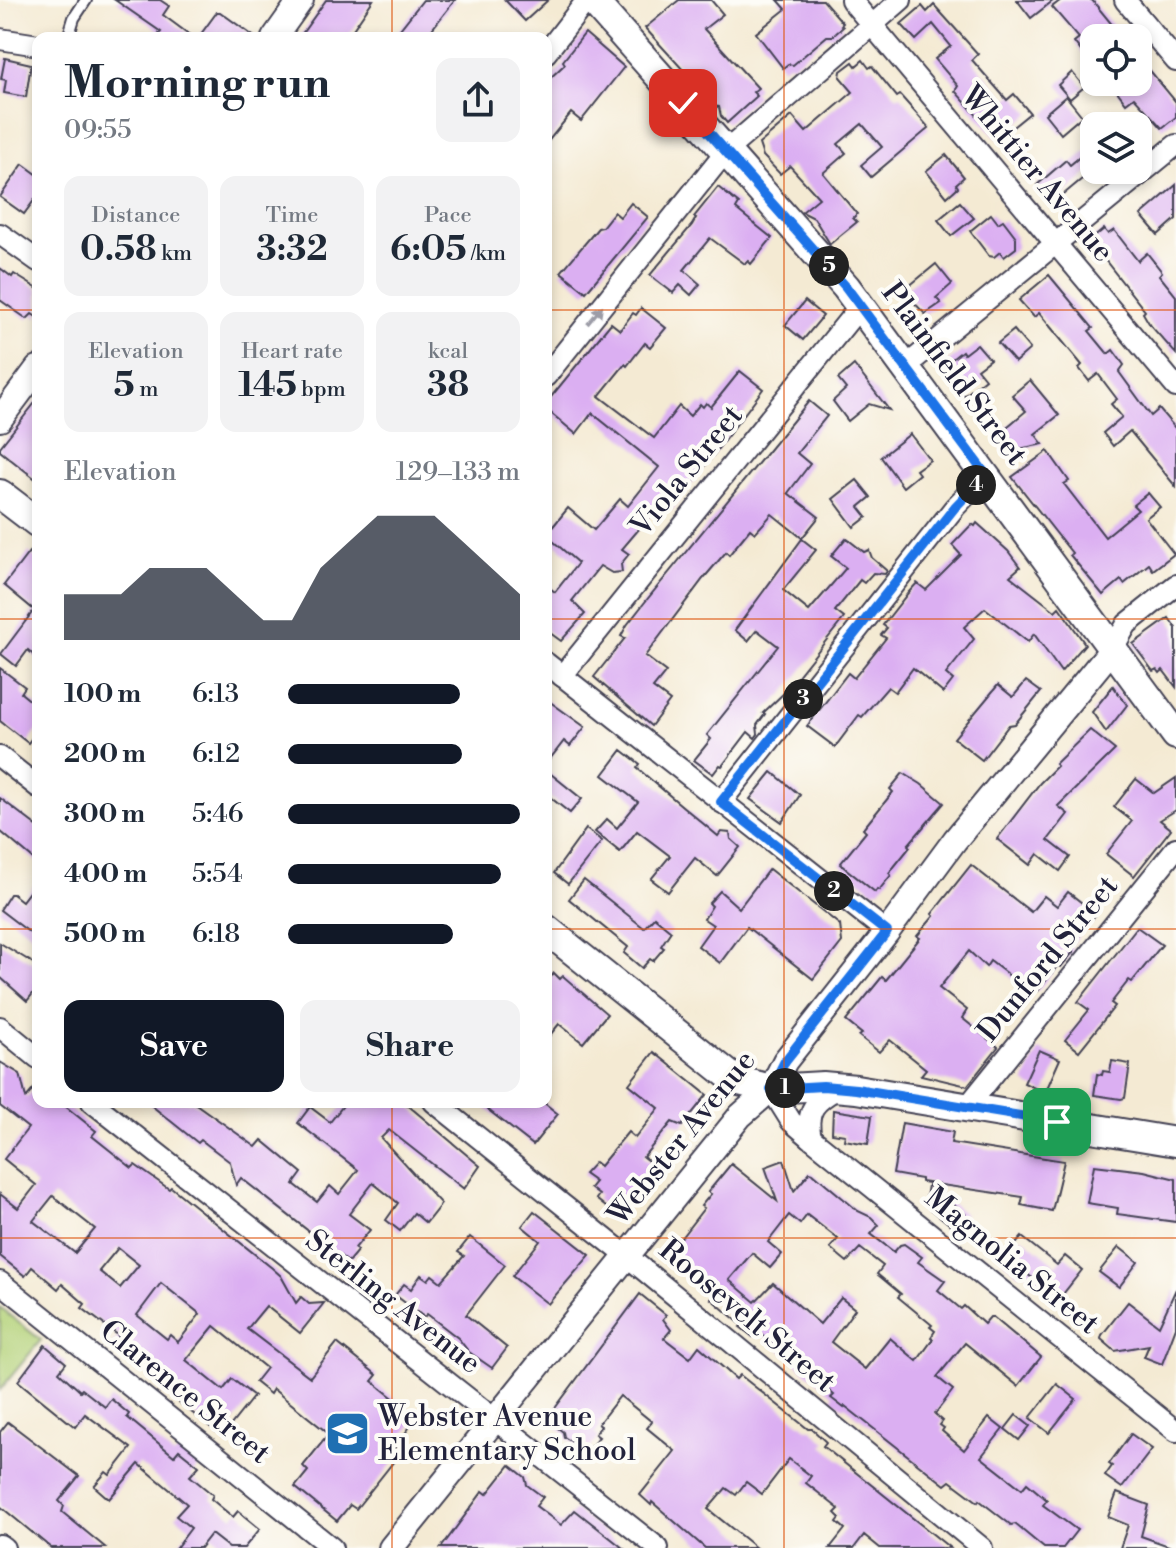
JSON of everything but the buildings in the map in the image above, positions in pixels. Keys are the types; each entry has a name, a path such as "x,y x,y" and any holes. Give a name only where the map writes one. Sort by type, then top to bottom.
{"main road":[{"name":"Plainfield Street","path":"590,0 861,305 1176,735"},
{"path":"0,494 32,518"},
{"path":"552,934 735,1080 771,1089 838,1088 1176,1142"}],"street":[{"path":"278,32 301,0"},
{"path":"552,46 590,0"},
{"name":"Whittier Avenue","path":"851,0 1176,387"},
{"path":"552,368 726,151 901,0"},
{"path":"1125,0 1176,61"},
{"path":"0,39 32,44"},
{"path":"906,366 1176,145"},
{"path":"0,234 32,257"},
{"name":"Viola Street","path":"554,670 861,305"},
{"path":"0,419 32,376"},
{"path":"721,802 955,507 986,475"},
{"name":"Webster Avenue","path":"391,1548 740,1116 771,1089 785,1061 955,840 1113,648 1127,624 1176,585"},
{"path":"554,670 887,932"},
{"path":"0,757 32,782"},
{"name":"Dunford Street","path":"967,1107 1176,848"},
{"path":"0,1027 32,1053"},
{"path":"811,1138 808,1124 816,1103 838,1088"},
{"name":"Magnolia Street","path":"771,1089 791,1121 811,1138 1176,1431"},
{"name":"Sterling Avenue","path":"100,1108 658,1548"},
{"name":"Roosevelt Street","path":"442,1108 982,1548"},
{"name":"Clarence Street","path":"0,1282 332,1548"}],"lane":[{"path":"70,32 74,18 86,0"}],"green space":[{"path":"0,1308 41,1340 0,1390"}],"place":[{"name":"Webster Avenue Elementary School","path":"347,1434"}],"route":[{"path":"683,103 846,287 986,475 955,507 721,802 887,932 785,1061 771,1089 823,1086 856,1089 1057,1122"}]}
